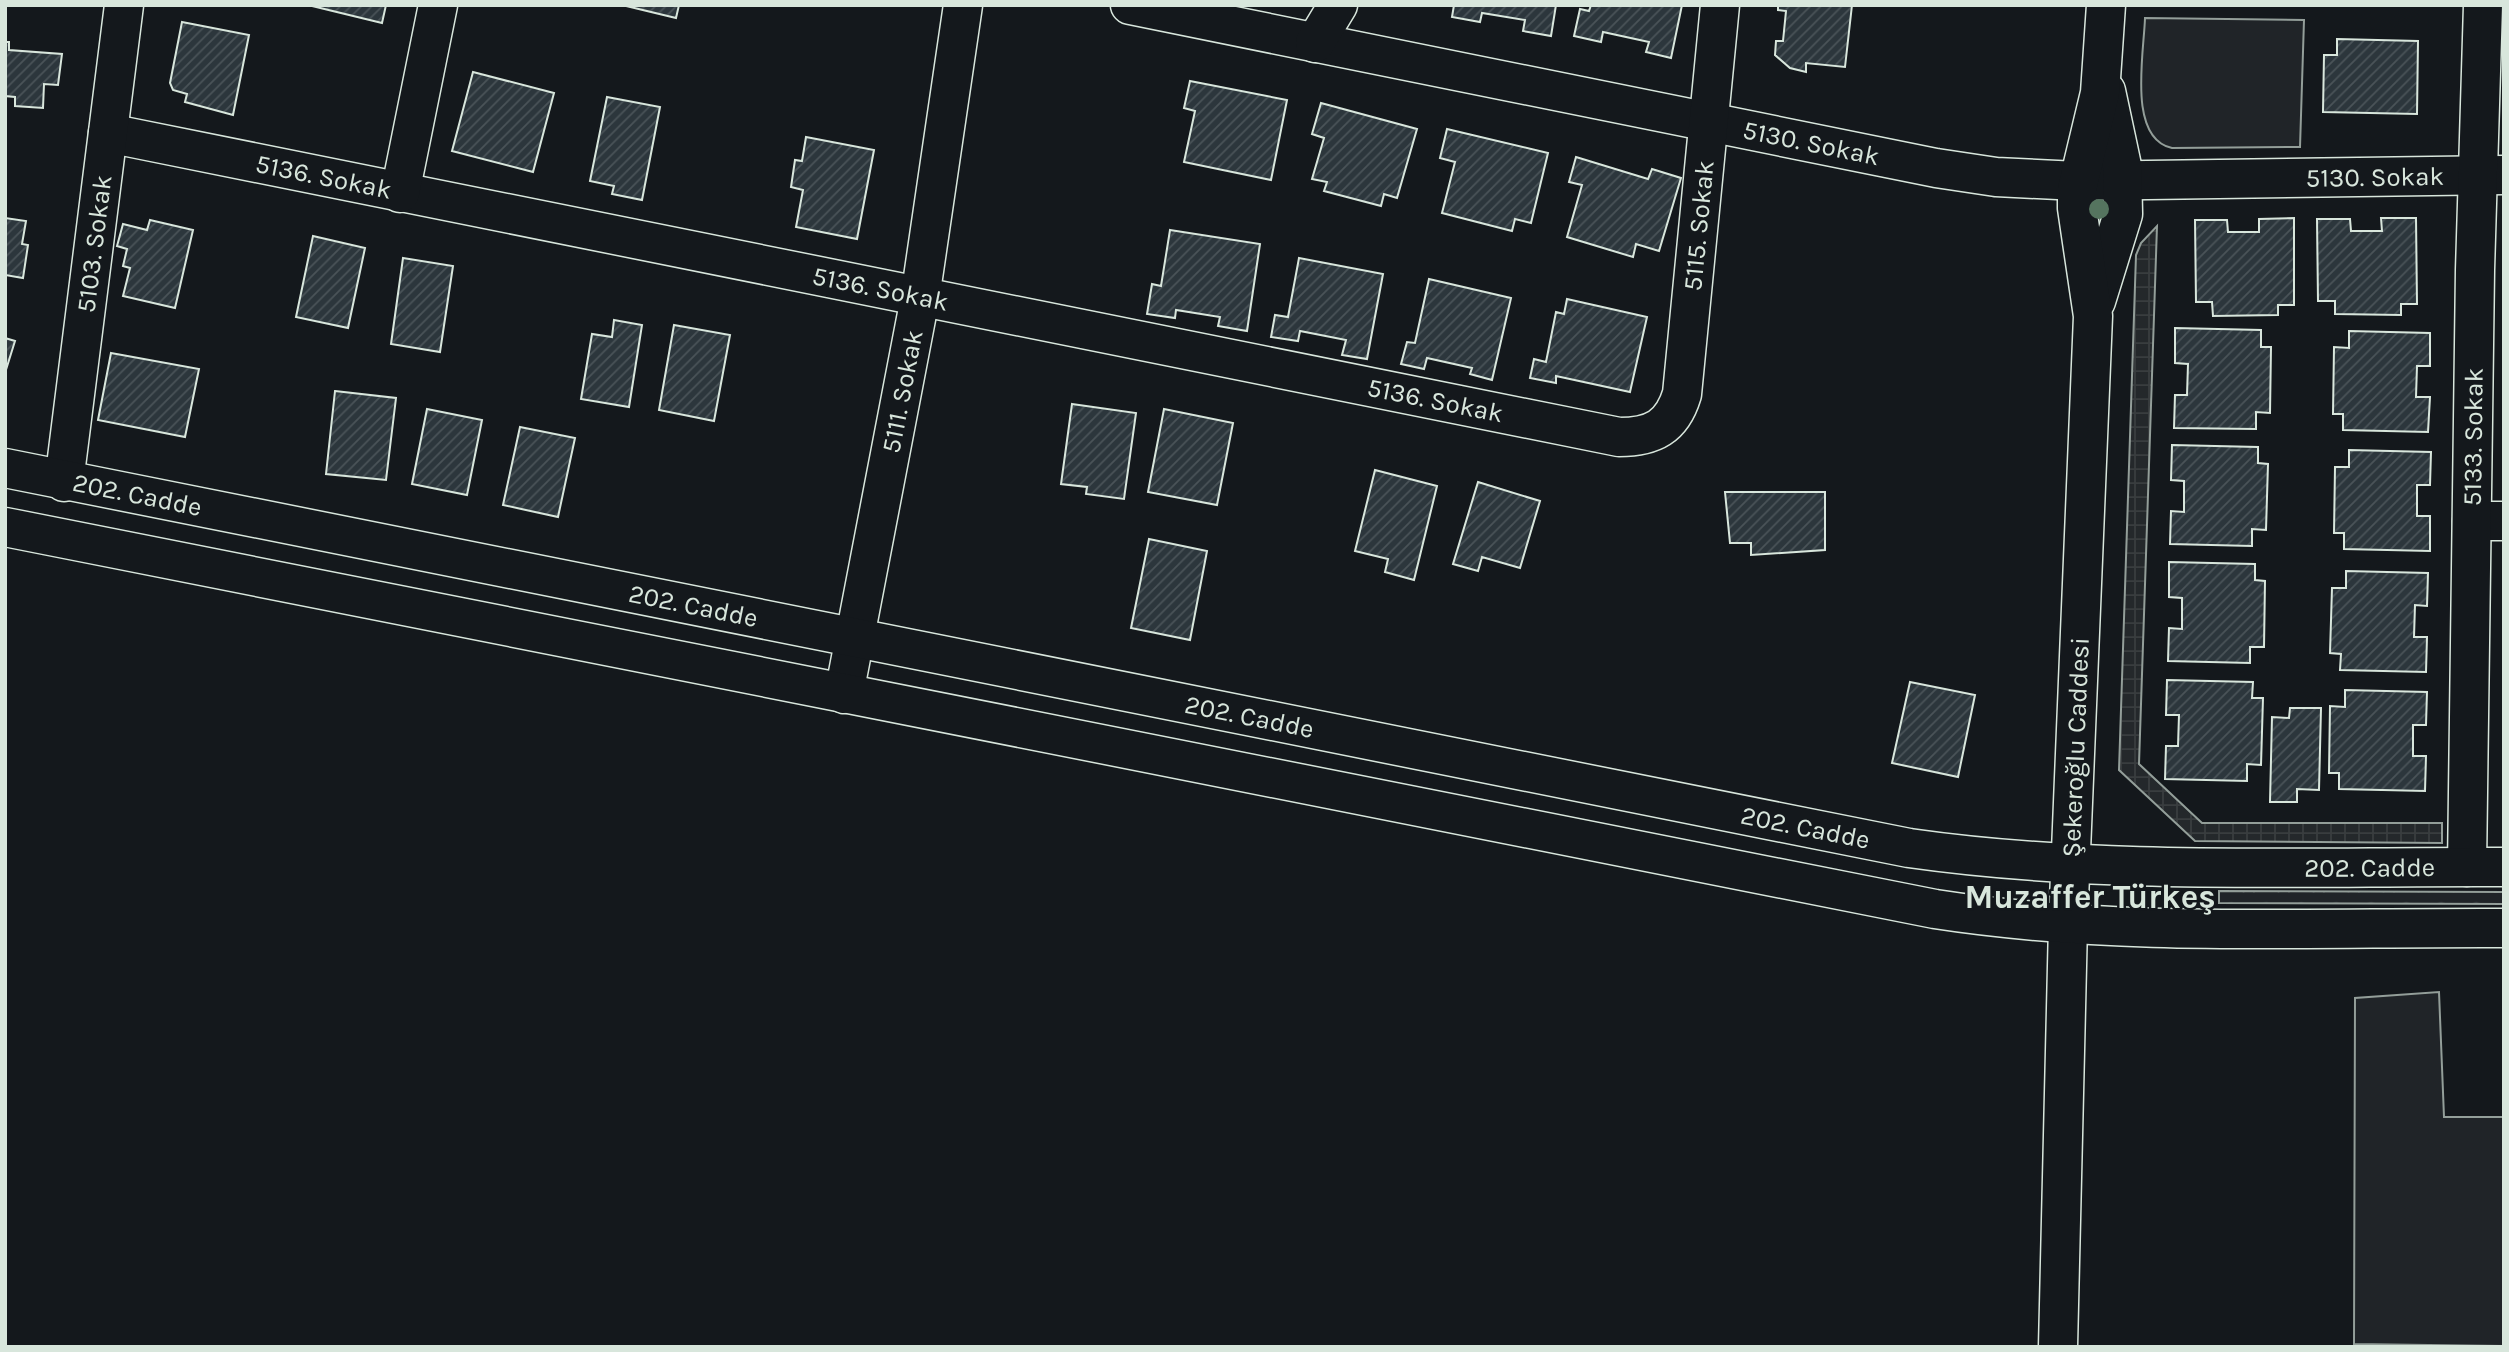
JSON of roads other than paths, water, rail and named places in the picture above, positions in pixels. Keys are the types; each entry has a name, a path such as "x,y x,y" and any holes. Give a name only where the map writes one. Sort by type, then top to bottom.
{"street":[{"name":"5103. Sokak","path":"64,482 124,5"},
{"path":"400,193 438,5"},
{"name":"5111. Sokak","path":"844,694 920,298 963,5"},
{"name":"5130. Sokak","path":"1130,5 1936,168 1996,177 2078,181 2491,175"},
{"path":"1314,43 1338,5"},
{"name":"5115. Sokak","path":"1652,434 1667,425 1677,413 1682,394 1720,5"},
{"name":"Şekeroğlu Caddesi","path":"2058,1347 2068,924 2093,316 2077,208 2078,181 2094,127 2103,69 2106,5"},
{"name":"5133. Sokak","path":"2483,5 2491,175 2485,867"},
{"name":"Şekeroğlu Caddesi","path":"2093,316 2123,214 2124,180 2103,69"},
{"name":"5136. Sokak","path":"108,133 920,298 1619,436 1652,434"},
{"name":"202. Cadde","path":"5,468 64,482 1909,848 2011,861 2071,864 2485,867"},
{"path":"5,527 1884,900 1993,918 2068,924 2504,928"}],"district":[{"name":"Muzaffer Türkeş","path":"2090,897"}]}
